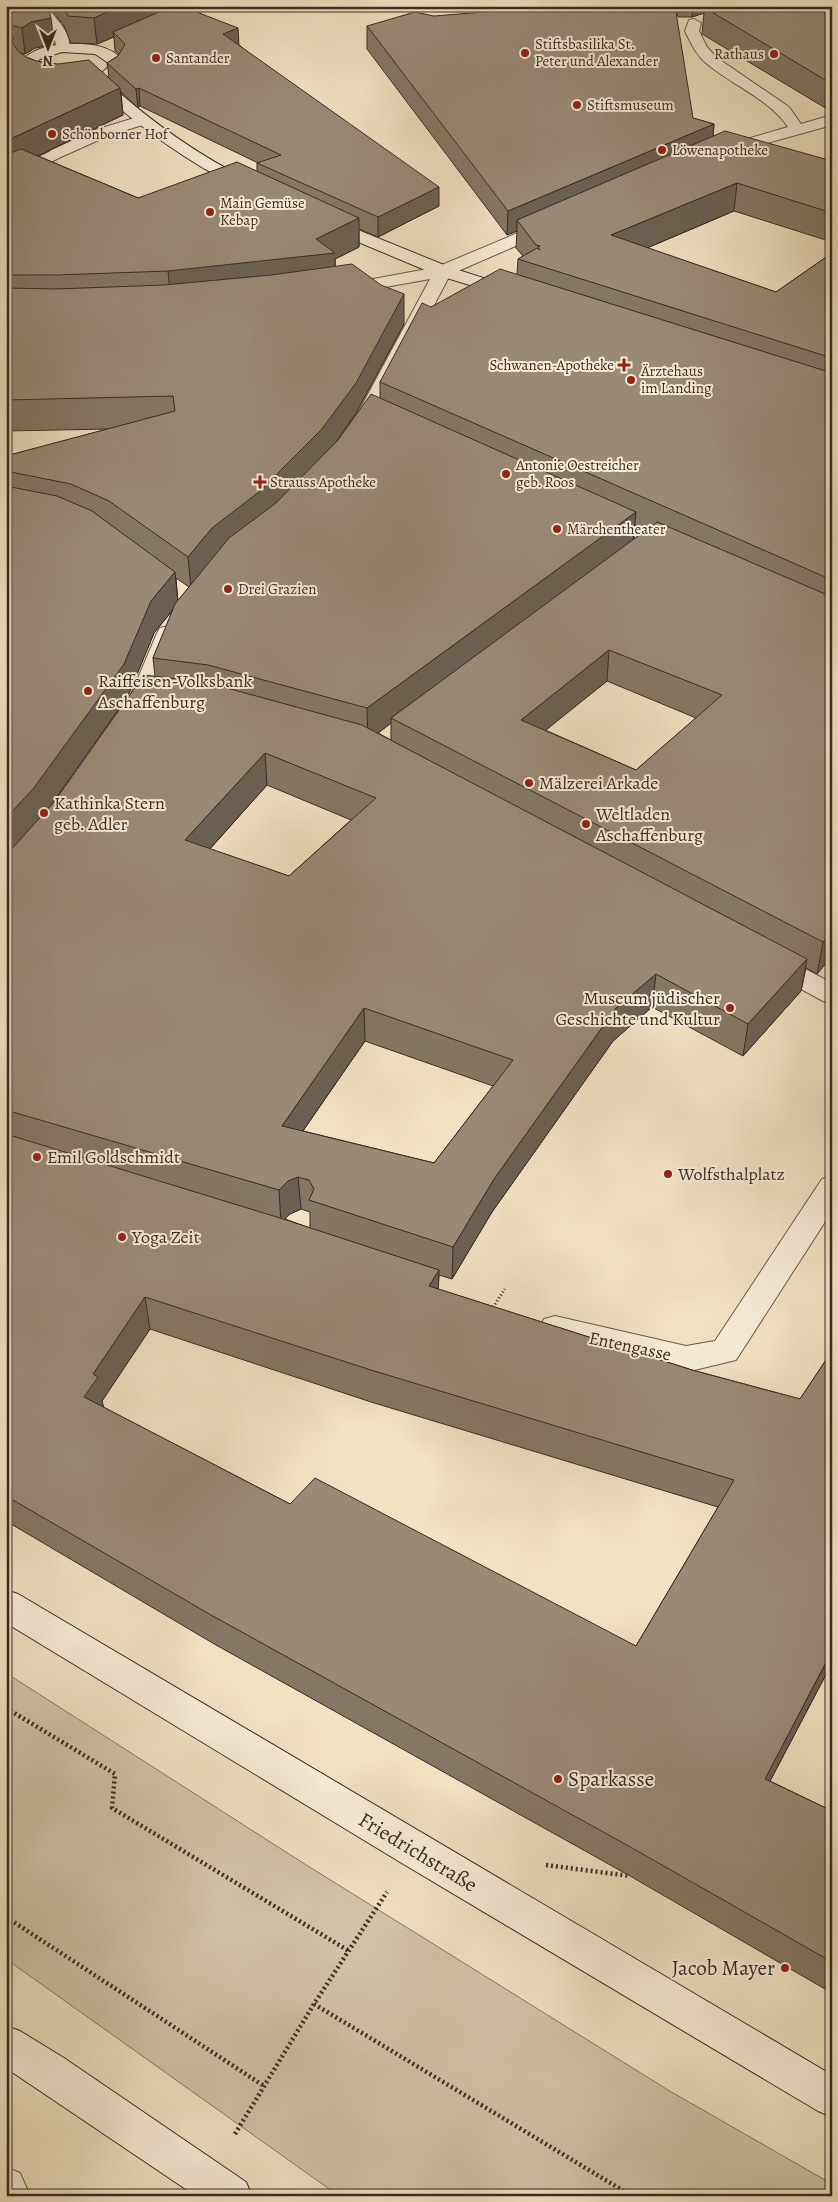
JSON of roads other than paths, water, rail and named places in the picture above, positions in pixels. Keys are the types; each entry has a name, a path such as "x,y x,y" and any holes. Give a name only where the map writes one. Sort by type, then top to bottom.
{"street":[{"path":"38,6 61,35 62,48"},
{"path":"142,30 200,6"},
{"path":"711,18 687,23 701,49 710,60 784,110 798,130"},
{"path":"100,50 114,44"},
{"path":"62,48 100,50 112,56 118,63 117,68 107,76 96,80 77,84 56,84 40,81 28,75 24,68 28,61 36,56 62,48"},
{"path":"96,80 141,121 197,160 258,191"},
{"path":"749,159 716,153 832,120"},
{"path":"6,178 104,132 141,121"},
{"path":"311,216 364,240 443,271 526,298"},
{"path":"322,292 443,271 568,217"},
{"path":"346,444 375,418 443,271"},
{"path":"120,728 151,699 167,634 182,615"},
{"path":"750,952 832,995"},
{"name":"Entengasse","path":"499,1298 574,1334 686,1359 725,1351 832,1187"},
{"name":"Friedrichstraße","path":"6,1605 832,2097"},
{"path":"6,2045 220,2187"},
{"path":"6,2187 10,2196"}],"place":[{"name":"Stiftsbasilika St. Peter und Alexander","path":"525,53"},
{"name":"Rathaus","path":"774,54"},
{"name":"Santander","path":"156,58"},
{"name":"Stiftsmuseum","path":"577,105"},
{"name":"Schönborner Hof","path":"52,134"},
{"name":"Löwenapotheke","path":"662,150"},
{"name":"Main Gemüse Kebap","path":"210,212"},
{"name":"Schwanen-Apotheke","path":"624,365"},
{"name":"Ärztehaus im Landing","path":"631,380"},
{"name":"Antonie Oestreicher geb. Roos","path":"506,474"},
{"name":"Strauss Apotheke","path":"260,482"},
{"name":"Märchentheater","path":"557,529"},
{"name":"Drei Grazien","path":"228,589"},
{"name":"Raiffeisen-Volksbank Aschaffenburg","path":"88,691"},
{"name":"Mälzerei Arkade","path":"529,783"},
{"name":"Kathinka Stern geb. Adler","path":"44,813"},
{"name":"Weltladen Aschaffenburg","path":"586,824"},
{"name":"Museum jüdischer Geschichte und Kultur","path":"730,1008"},
{"name":"Emil Goldschmidt","path":"37,1157"},
{"name":"Wolfsthalplatz","path":"668,1174"},
{"name":"Yoga Zeit","path":"122,1237"},
{"name":"Sparkasse","path":"558,1779"},
{"name":"Jacob Mayer","path":"785,1968"}]}
